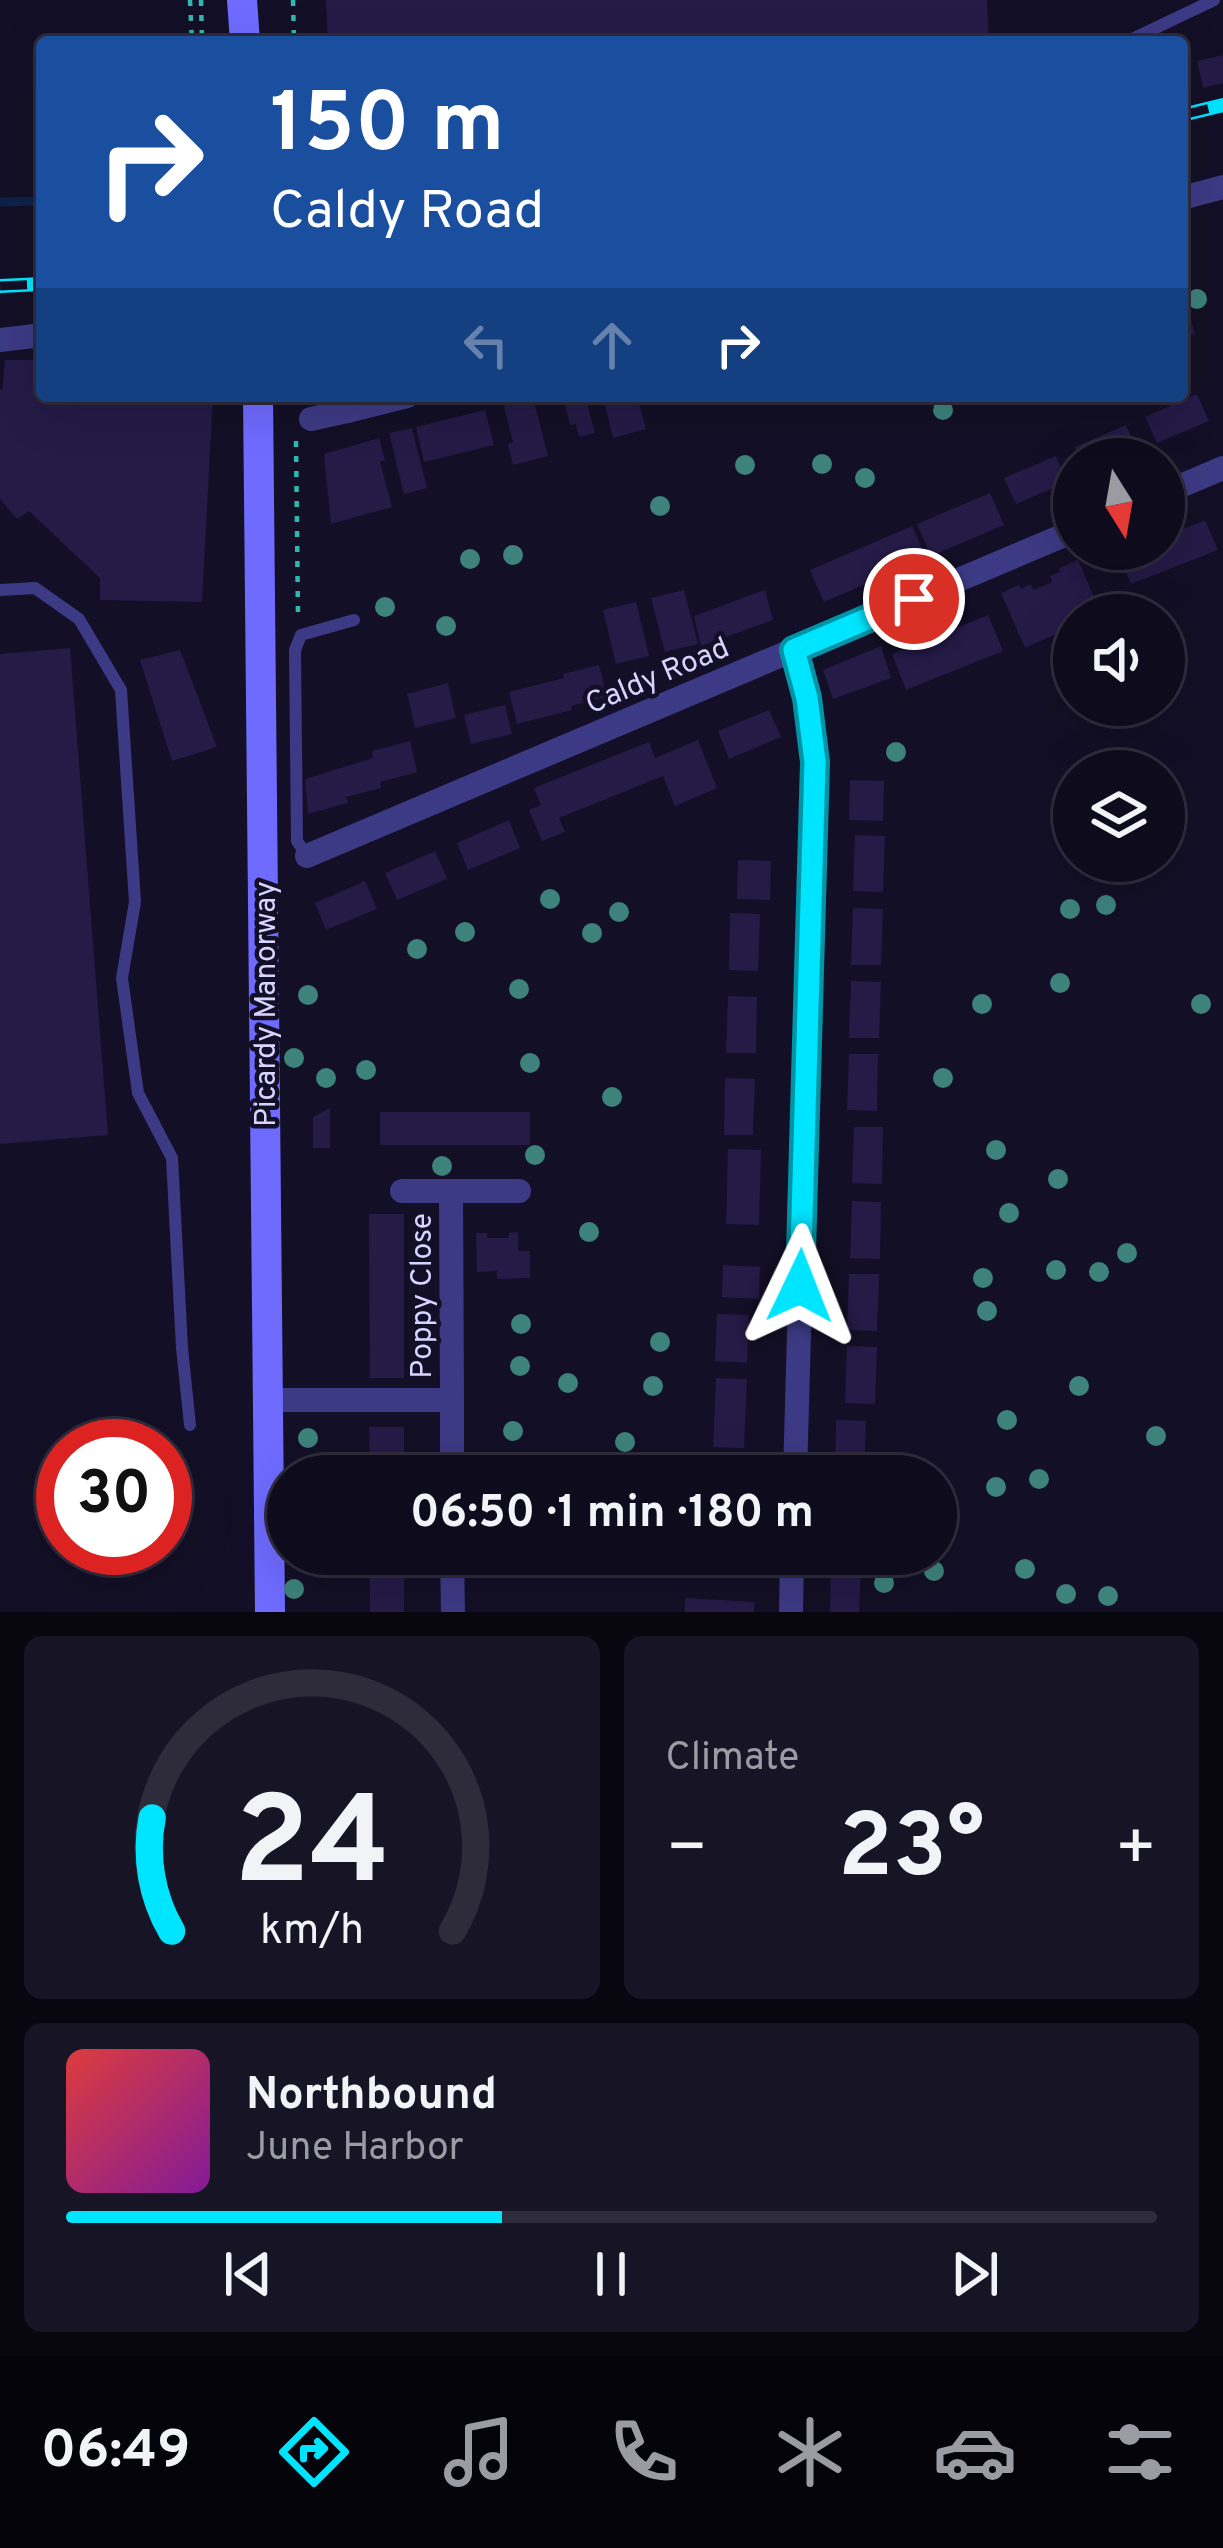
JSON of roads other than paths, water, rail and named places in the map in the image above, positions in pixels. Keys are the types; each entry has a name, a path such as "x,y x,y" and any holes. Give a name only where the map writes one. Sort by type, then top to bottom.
{"main road":[{"path":"242,0 245,36"},
{"name":"Picardy Manorway","path":"258,402 270,1612"}],"street":[{"path":"1188,196 1223,187"},
{"path":"0,340 36,336"},
{"path":"311,419 344,404"},
{"path":"1185,484 1223,468"},
{"name":"Caldy Road","path":"326,856 1053,540"},
{"path":"794,650 807,698 815,762 796,1455"},
{"name":"Poppy Close","path":"402,1191 519,1191"},
{"name":"Poppy Close","path":"451,1191 452,1455"},
{"name":"Poppy Close","path":"269,1400 452,1400"},
{"path":"452,1575 453,1612"},
{"path":"791,1612 792,1575"}],"lane":[{"path":"1139,36 1214,0"},
{"path":"0,590 34,588 79,619 122,691 135,902 122,978 138,1093 172,1158 189,1419"},
{"path":"326,856 297,841 295,650 301,635 354,620"}],"waterway":[{"path":"0,202 36,201"}],"railway":[{"path":"1188,114 1223,105"},
{"path":"0,286 36,284"}]}
